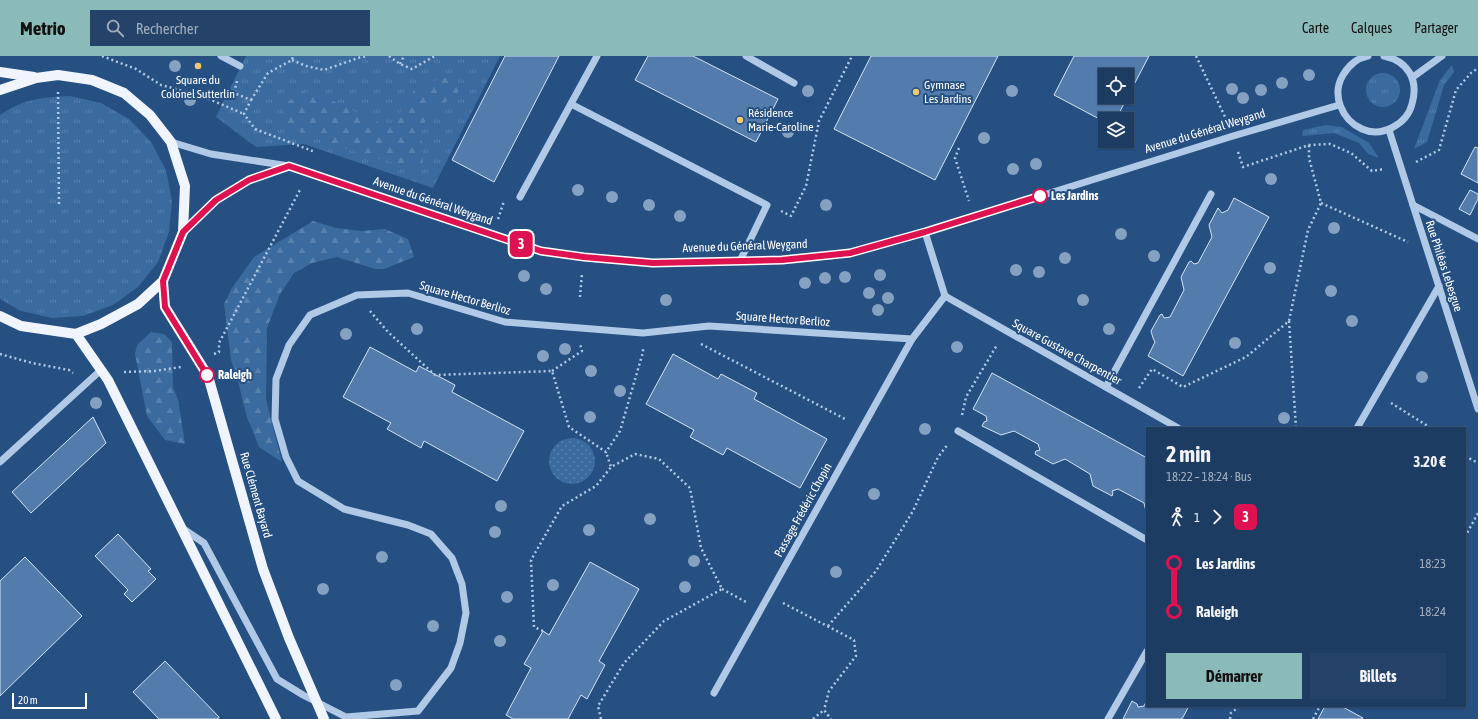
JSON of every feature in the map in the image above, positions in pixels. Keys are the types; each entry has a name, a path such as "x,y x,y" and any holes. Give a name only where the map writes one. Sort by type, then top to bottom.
{"main road":[{"path":"0,72 36,78"},
{"path":"0,90 36,78 58,76 92,80 124,94 150,115 171,142 185,186 183,232 163,281 138,304 101,324 76,334 21,326 0,316"},
{"name":"Rue Clément Bayard","path":"163,281 165,307 208,376 263,569 289,638 324,719"},
{"path":"76,334 108,380 276,719"}],"street":[{"path":"221,56 240,66"},
{"path":"520,198 596,56"},
{"path":"746,56 794,83"},
{"path":"1364,56 1348,66 1340,80 1338,97 1339,105 1351,122 1363,129 1376,132 1389,130 1402,122 1411,110 1415,96 1413,77 1405,67 1392,58 1384,56"},
{"path":"1413,77 1442,56"},
{"path":"571,104 767,205 740,261"},
{"name":"Avenue du Général Weygand","path":"171,142 211,154 289,166 541,251 584,257 653,263 782,260 850,253 925,232 1233,136 1339,105"},
{"name":"Rue Philéas Lebesgue","path":"1389,130 1478,409"},
{"path":"183,232 216,200 249,180 289,166"},
{"path":"1106,387 1211,194"},
{"path":"1413,205 1478,239"},
{"path":"925,232 945,296"},
{"path":"1358,427 1439,286"},
{"name":"Square Hector Berlioz","path":"418,711 451,668 460,644 466,613 462,584 452,558 431,534 408,525 344,508 298,481 286,457 275,418 276,378 289,344 310,315 357,295 408,292 505,322 643,333 709,326 912,339"},
{"name":"Square Gustave Charpentier","path":"945,296 1176,427"},
{"name":"Passage Frédéric Chopin","path":"714,693 912,339 945,296"},
{"path":"0,462 101,370"},
{"path":"958,431 1146,539"},
{"path":"182,528 204,543 277,679 316,702 346,717 418,711 422,719"},
{"path":"1108,719 1146,653"}],"path":[{"path":"102,56 136,69 161,85 202,96 244,114 255,129 316,152"},
{"path":"244,114 268,73 292,60 293,56"},
{"path":"292,60 306,66 324,70 368,56"},
{"path":"389,56 400,64 412,69 435,56"},
{"path":"400,64 404,56"},
{"path":"767,205 790,216 806,186 819,121 852,56"},
{"path":"1196,56 1224,112 1233,136"},
{"path":"240,66 234,94 251,100"},
{"path":"58,76 59,206"},
{"path":"1296,427 1289,321 1308,230 1321,203 1309,158 1309,145"},
{"path":"958,148 955,158 966,192"},
{"path":"219,352 219,343 302,188"},
{"path":"494,235 504,199 517,202 520,198"},
{"path":"1321,203 1428,251"},
{"path":"580,297 582,272"},
{"path":"357,295 388,332 436,374 552,371 582,351 578,337"},
{"path":"1130,401 1152,369 1183,387 1246,358 1289,321"},
{"path":"828,626 876,571 913,511 938,457 958,431 966,397 1006,330"},
{"path":"606,452 620,431 643,352 643,333"},
{"path":"698,342 862,428"},
{"path":"0,354 32,363 69,370 87,382"},
{"path":"124,372 155,371 183,367"},
{"path":"552,371 569,427 606,452 611,467"},
{"path":"1376,394 1429,427"},
{"path":"543,631 534,626 531,560 562,506 596,486 611,467 635,454 659,459 690,488 701,548 722,589 760,609"},
{"path":"1466,457 1478,463"},
{"path":"1466,535 1478,513"},
{"path":"601,719 598,706 624,663 664,621 722,589"},
{"path":"768,595 854,640 856,656 829,691 824,710 813,719"},
{"path":"1230,719 1232,713 1239,707"},
{"path":"1313,719 1319,707"},
{"path":"824,710 832,719"}],"green space":[{"path":"246,56 500,56 433,188 304,144 256,147 216,117"},
{"path":"1452,65 1454,72 1444,85 1427,142 1414,149 1440,80"},
{"path":"1383,73 1395,78 1400,90 1395,102 1383,107 1371,102 1366,90 1371,78"},
{"path":"456,74 459,90 454,98 431,109 421,130 423,165 414,168 361,154 294,130 280,116 286,103 302,92 316,93 388,127 401,111 416,87"},
{"path":"70,96 101,103 129,119 151,142 166,170 172,201 169,232 158,262 138,287 113,305 83,316 52,318 21,311 0,299 0,115 25,102 51,97"},
{"path":"1326,125 1342,127 1369,143 1379,158 1368,154 1359,143 1334,133 1302,136 1303,130"},
{"path":"313,221 336,228 361,231 385,229 408,239 414,257 384,269 375,269 337,257 312,263 294,273 280,294 267,328 266,400 282,462 259,447 246,414 231,360 224,304 232,288 254,257"},
{"path":"151,332 164,334 172,342 173,388 178,399 185,444 165,440 147,416 135,354 137,345"},
{"path":"572,438 585,442 591,448 595,461 591,474 585,480 572,484 559,480 553,474 549,461 553,448 559,442"}],"building":[{"path":"505,56 559,56 494,182 452,160"},
{"name":"Résidence Marie-Caroline","path":"648,56 693,56 778,99 756,142 635,80"},
{"name":"Gymnase Les Jardins","path":"871,56 998,56 935,180 834,129"},
{"path":"1074,56 1149,56 1134,85 1134,68 1098,68 1098,104 1124,104 1120,112 1098,112 1098,118 1054,95"},
{"path":"1475,147 1478,148 1478,183 1461,174"},
{"path":"1470,190 1478,194 1478,199 1470,215 1459,209"},
{"path":"1234,198 1269,217 1183,376 1148,356 1155,342 1151,331 1160,315 1162,314 1164,318 1170,317 1184,290 1181,277 1189,262 1191,261 1194,264 1198,263 1212,237 1209,225 1218,208 1222,213 1228,210"},
{"path":"370,347 416,372 419,366 455,385 452,392 524,431 497,481 424,441 421,448 387,429 391,423 343,397"},
{"path":"673,354 718,379 721,374 757,393 754,399 827,439 800,488 727,448 723,455 690,437 694,430 646,404"},
{"path":"992,373 1146,457 1146,512 1144,503 1118,489 1112,491 1112,496 1093,486 1090,474 1065,459 1053,464 1035,454 1036,451 1040,450 1038,444 1014,431 1001,435 982,426 984,422 987,421 986,416 973,409"},
{"path":"93,417 106,443 31,513 12,492"},
{"path":"118,534 151,569 148,571 156,579 132,602 124,594 128,590 95,556"},
{"path":"25,557 82,616 0,696 0,581"},
{"path":"590,562 639,589 599,661 605,665 587,699 581,695 568,719 513,719 506,715 531,668 524,664 543,631 549,635"},
{"path":"165,661 219,717 218,719 159,719 133,692"},
{"path":"1132,701 1137,704 1138,707 1144,706 1146,702 1146,707 1188,707 1182,719 1123,719"},
{"path":"1324,707 1343,707 1363,718 1362,719 1318,719"}],"bus line":[{"name":"3","path":"207,375 165,307 163,281 183,232 216,200 249,180 289,166 541,251 584,257 653,263 782,260 850,253 925,232 1040,196"}],"place":[{"name":"Square du Colonel Sutterlin","path":"198,66"},
{"name":"Gymnase Les Jardins","path":"916,92"},
{"name":"Résidence Marie-Caroline","path":"740,120"},
{"name":"Les Jardins","path":"1040,196"},
{"name":"Raleigh","path":"207,375"}]}
